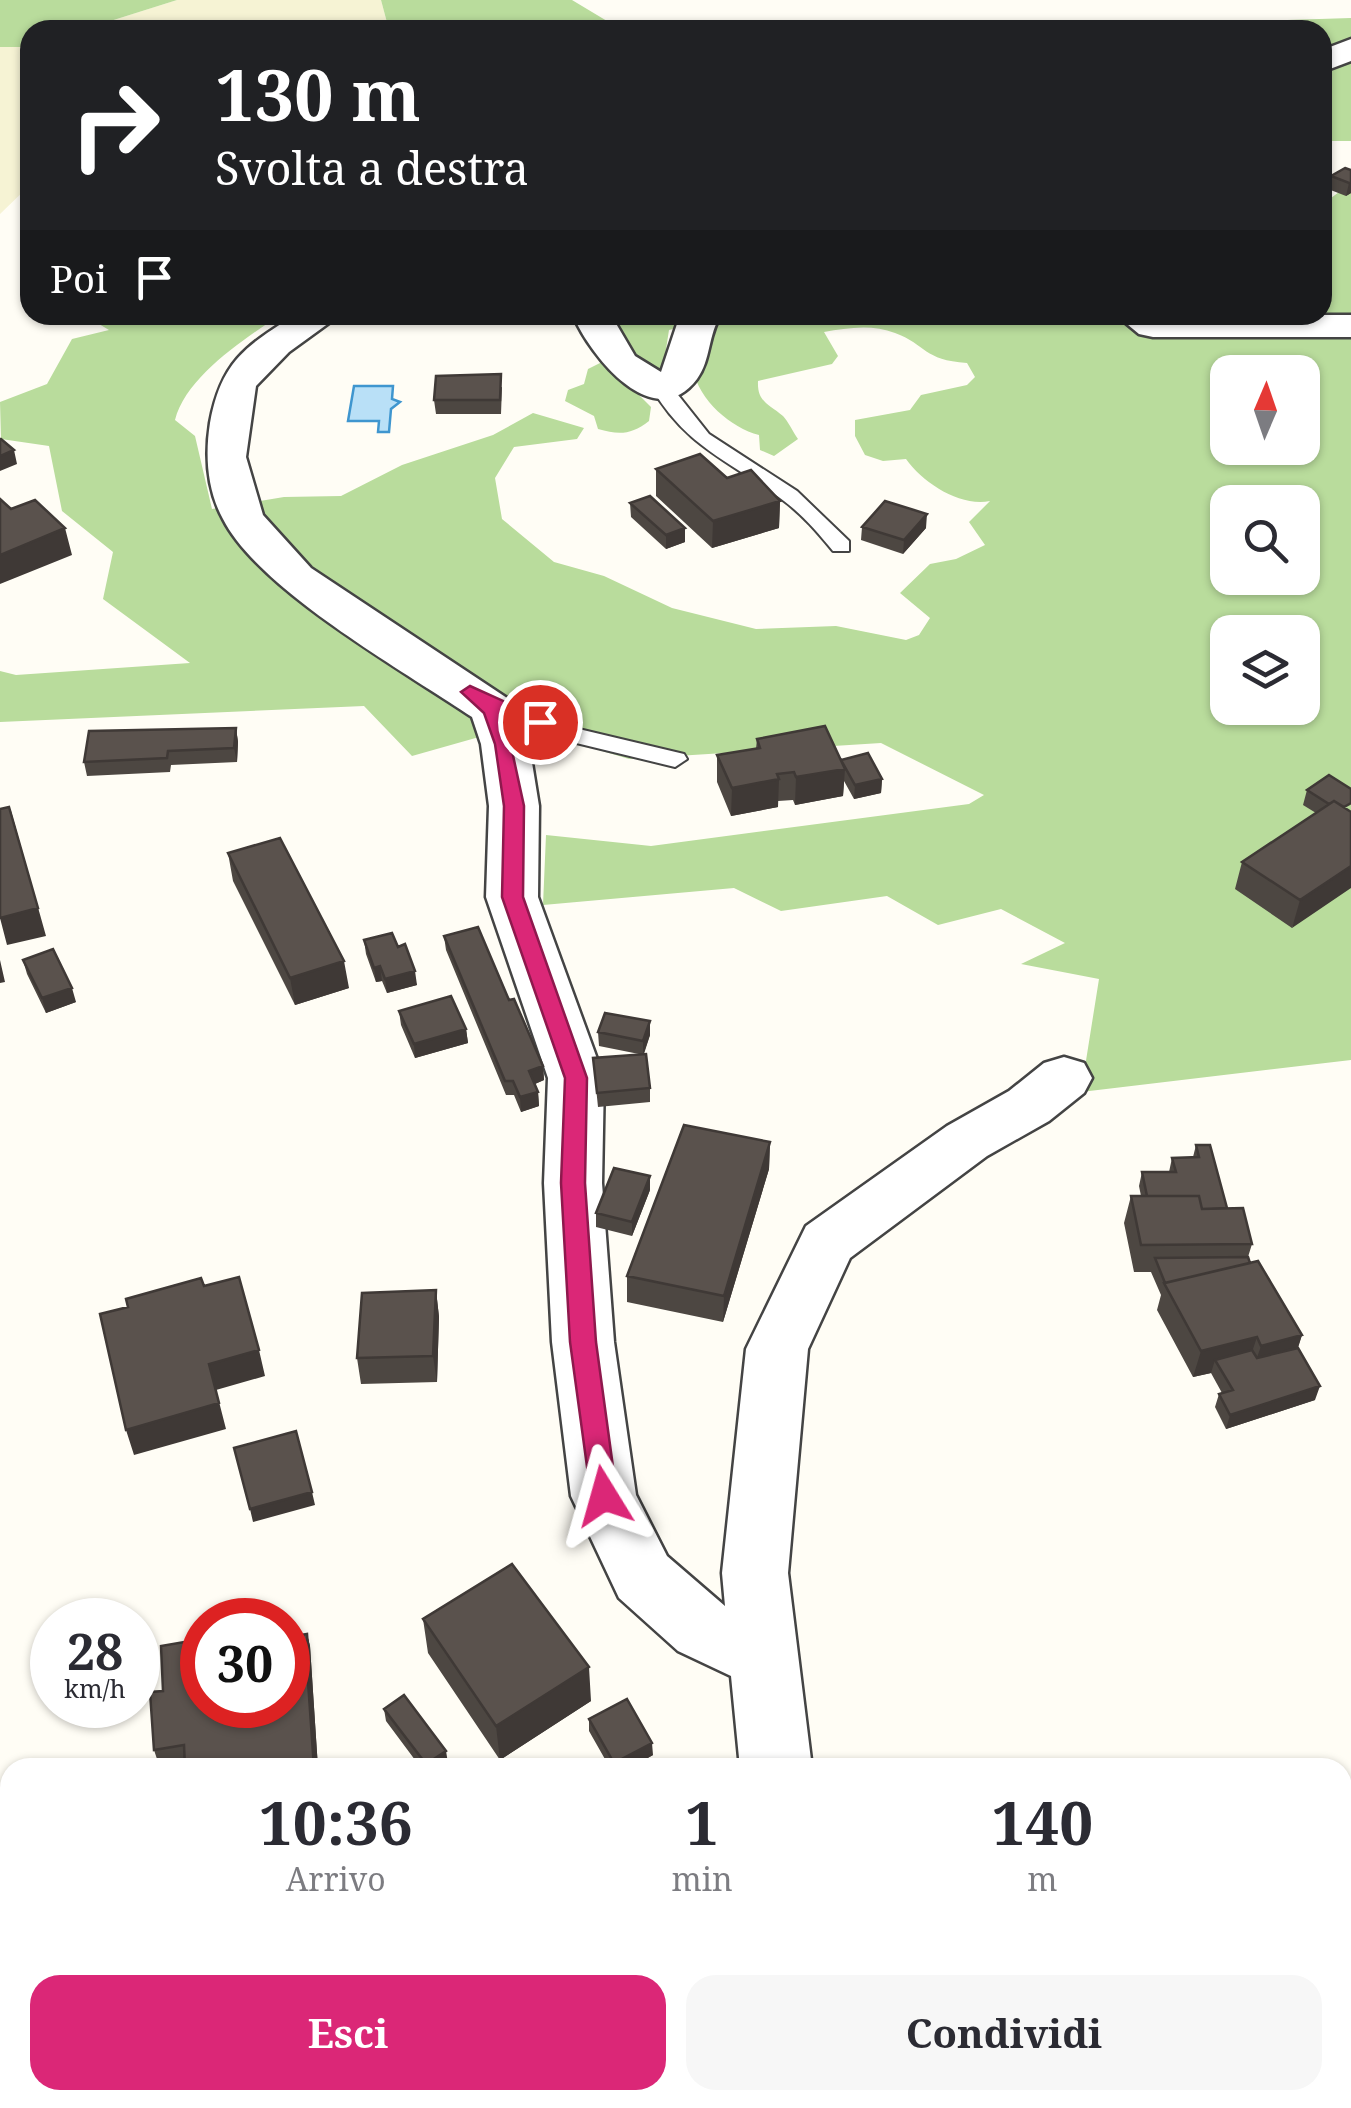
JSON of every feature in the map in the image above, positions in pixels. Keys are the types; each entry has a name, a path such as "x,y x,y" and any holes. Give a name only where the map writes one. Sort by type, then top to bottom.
{"street":[{"path":"304,325 275,344 237,383 225,457 243,518 295,577 493,710 504,744 514,806 512,897 576,1078 573,1183 583,1342 604,1496 643,1578 702,1629 764,1658"},
{"path":"598,325 619,364 649,385 671,384 683,371 693,325"},
{"path":"1152,325 1351,326"},
{"path":"775,1758 755,1572 777,1349 827,1243 967,1141 1029,1106 1064,1078"}],"lane":[{"path":"660,385 674,414 722,457 791,496 841,546"},
{"path":"470,692 576,736 676,759"}],"shaded area":[{"path":"177,0 381,0 386,20 114,20"},
{"path":"0,47 20,47 20,195 0,214"}],"green space":[{"path":"0,0 177,0 114,20 20,20 20,47 0,47"},
{"path":"381,0 572,0 605,20 386,20"},
{"path":"1351,18 1351,141 1332,141 1332,20 1287,20"},
{"path":"1351,183 1351,1060 1081,1092 1099,979 1021,964 1065,943 1001,909 938,925 887,896 781,911 734,888 543,905 546,835 651,846 969,804 984,795 881,743 629,759 518,726 412,756 364,706 0,722 0,671 16,675 190,663 103,599 113,552 62,511 49,446 1,439 0,402 47,384 72,339 109,330 101,325 266,325 203,374 181,404 175,420 195,436 212,509 284,497 341,496 402,465 493,435 533,413 584,428 577,439 514,447 495,478 502,519 554,562 604,576 672,608 756,629 836,626 906,640 919,635 930,618 900,593 930,564 956,559 985,545 969,522 990,501 967,500 943,491 922,477 906,459 883,461 865,455 855,436 855,420 910,410 921,395 967,385 975,377 967,363 933,355 905,338 877,328 824,332 838,356 832,364 758,381 762,398 783,416 798,439 774,456 760,450 759,435 727,419 709,402 696,381 693,364 699,325 1332,325 1332,197"},
{"path":"601,325 688,325 669,330 662,375 635,391 651,407 649,421 636,429 598,429 594,416 565,401 568,390 584,384 588,369 606,360"}],"water":[{"path":"354,386 393,386 392,399 400,402 391,409 389,432 378,432 379,421 348,421"}],"building":[{"path":"1345,168 1351,170 1351,182 1349,183 1332,175"},
{"path":"501,374 500,400 434,400 436,376"},
{"path":"1,439 14,450 0,456"},
{"path":"700,454 727,478 751,470 780,501 713,521 656,469"},
{"path":"650,496 685,528 666,535 630,503"},
{"path":"0,499 11,509 35,500 65,528 0,555"},
{"path":"885,501 927,514 904,540 862,527"},
{"path":"825,726 845,769 796,777 794,772 777,774 779,779 732,788 717,755 760,748 757,739"},
{"path":"236,728 234,748 168,751 167,758 84,762 89,731"},
{"path":"868,753 882,779 855,785 841,760"},
{"path":"1329,775 1351,789 1351,803 1344,807 1334,801 1329,804 1307,790"},
{"path":"1334,801 1351,812 1351,866 1300,900 1242,862"},
{"path":"9,807 38,908 0,918 0,809"},
{"path":"280,838 344,961 290,978 228,853"},
{"path":"478,927 543,1066 529,1071 538,1092 520,1097 513,1081 505,1081 444,936"},
{"path":"392,933 398,947 405,944 415,971 385,979 380,966 374,968 364,940"},
{"path":"53,949 72,988 42,998 23,960"},
{"path":"451,996 466,1029 414,1044 399,1011"},
{"path":"605,1013 650,1021 643,1041 598,1032"},
{"path":"646,1054 650,1088 597,1093 593,1058"},
{"path":"684,1125 770,1142 724,1296 627,1276"},
{"path":"1196,1145 1210,1145 1227,1208 1202,1209 1199,1196 1147,1196 1142,1172 1176,1172 1172,1158 1199,1157"},
{"path":"614,1168 650,1176 632,1222 596,1213"},
{"path":"1131,1196 1199,1196 1202,1209 1243,1208 1252,1244 1141,1245"},
{"path":"1248,1257 1250,1263 1165,1283 1155,1258"},
{"path":"1258,1261 1302,1335 1261,1346 1257,1337 1201,1351 1164,1283"},
{"path":"239,1277 259,1350 209,1364 219,1403 126,1430 100,1314 128,1307 126,1299 201,1278 204,1286"},
{"path":"436,1290 433,1356 357,1358 362,1293"},
{"path":"1298,1348 1320,1386 1230,1415 1219,1394 1233,1390 1215,1360 1252,1350 1257,1358"},
{"path":"296,1431 312,1492 250,1509 234,1448"},
{"path":"512,1564 589,1667 496,1726 423,1619"},
{"path":"180,1643 180,1728 310,1728 310,1710 313,1758 185,1758 184,1745 154,1750 152,1728 160,1728 161,1646"},
{"path":"404,1695 446,1751 435,1758 421,1758 384,1709"},
{"path":"627,1699 652,1743 624,1758 611,1758 589,1719"}],"route":[{"path":"540,722 470,692 493,710 504,744 514,806 512,897 548,1008 576,1078 573,1183 583,1342 604,1496"}]}
